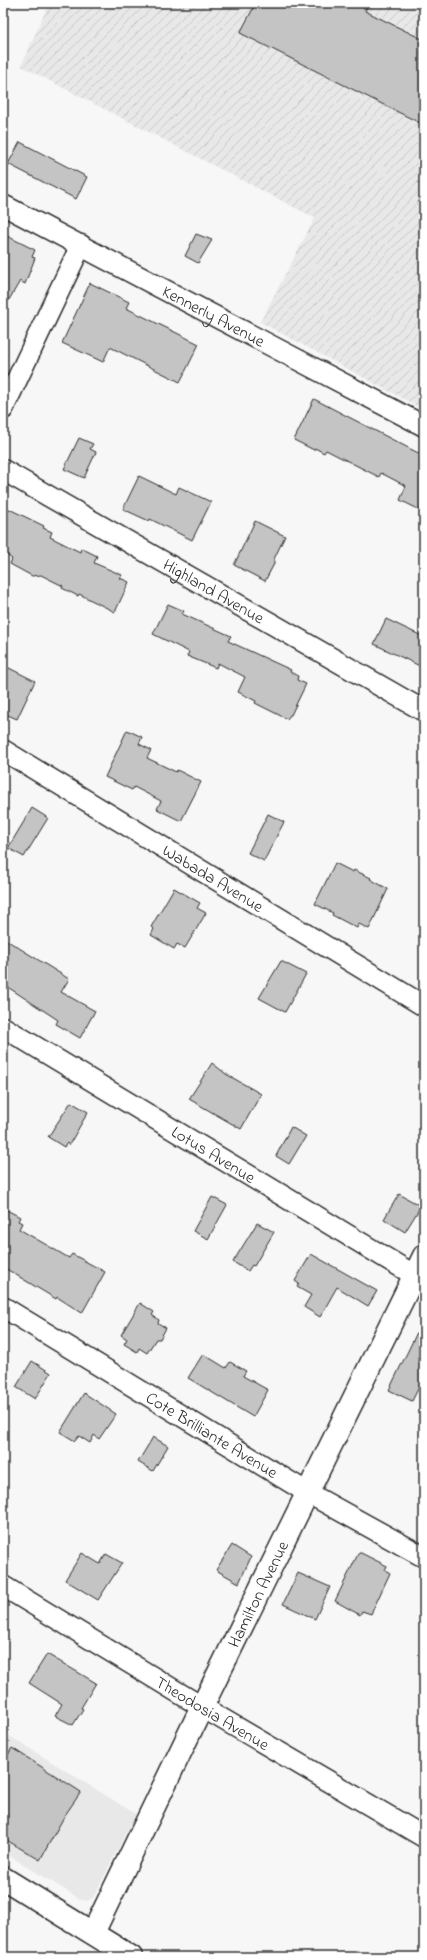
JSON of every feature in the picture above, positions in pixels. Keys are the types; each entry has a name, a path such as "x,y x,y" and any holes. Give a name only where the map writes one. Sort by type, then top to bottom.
{"street":[{"name":"Kennerly Avenue","path":"3,205 424,426"},
{"path":"3,409 81,245"},
{"name":"Highland Avenue","path":"3,470 424,711"},
{"name":"Wabada Avenue","path":"3,750 424,1006"},
{"name":"Lotus Avenue","path":"3,1027 419,1278"},
{"name":"Hamilton Avenue","path":"93,1933 202,1707 308,1494 419,1278 424,1256"},
{"name":"Cote Brilliante Avenue","path":"3,1307 308,1494 424,1557"},
{"name":"Theodosia Avenue","path":"3,1586 202,1707 424,1837"},
{"path":"3,1878 131,1957"}],"shaded area":[{"path":"49,3 424,3 424,410 260,322 315,218 21,66"},
{"path":"3,1732 136,1814 93,1898 87,1901 80,1899 3,1852"}],"building":[{"path":"256,3 369,3 365,11 424,40 424,125 240,33"},
{"path":"20,142 87,177 76,199 8,164"},
{"path":"3,234 35,250 32,257 35,258 25,284 20,281 3,310"},
{"path":"196,234 212,240 198,263 185,256"},
{"path":"90,283 129,302 126,308 199,344 180,382 110,347 103,362 62,343"},
{"path":"314,399 424,456 424,512 400,500 406,486 381,473 379,477 326,450 324,453 315,448 314,450 294,440"},
{"path":"79,438 93,444 90,449 96,452 84,478 64,469"},
{"path":"139,476 176,494 179,487 211,502 192,540 150,519 149,521 123,509"},
{"path":"3,506 44,526 43,528 52,532 50,537 80,552 81,548 97,556 94,563 122,575 120,578 129,582 115,612 79,594 78,596 62,588 63,586 41,575 32,576 10,564 12,559 3,552"},
{"path":"255,521 285,536 274,559 274,564 265,581 234,565"},
{"path":"168,604 184,611 182,614 231,636 228,641 291,670 290,672 298,676 297,680 306,684 291,715 287,719 255,703 256,701 238,692 245,677 218,663 216,668 187,656 189,652 153,634"},
{"path":"386,619 424,637 424,668 374,644"},
{"path":"3,665 35,681 17,719 3,713"},
{"path":"127,730 142,737 139,744 151,750 147,758 176,772 177,770 201,782 181,821 157,809 161,801 134,787 132,790 105,777"},
{"path":"32,808 48,818 24,857 8,848"},
{"path":"268,814 284,822 264,861 248,853"},
{"path":"335,863 353,872 354,870 371,878 370,879 388,889 369,929 359,924 357,928 315,904"},
{"path":"174,888 200,903 197,908 206,913 185,948 177,944 174,949 151,935 154,929 151,927"},
{"path":"3,938 69,979 61,992 95,1011 80,1038 56,1024 58,1020 3,984"},
{"path":"281,961 306,974 285,1012 259,998"},
{"path":"212,1063 226,1074 261,1094 241,1129 189,1099"},
{"path":"71,1102 88,1112 69,1145 67,1143 64,1147 48,1137"},
{"path":"291,1127 306,1136 289,1164 276,1156"},
{"path":"399,1194 421,1206 405,1232 384,1219"},
{"path":"212,1197 227,1205 208,1239 193,1231"},
{"path":"3,1208 20,1217 18,1221 22,1223 19,1229 69,1258 72,1254 105,1272 82,1313 57,1297 56,1299 3,1267"},
{"path":"257,1223 274,1232 254,1266 252,1265 248,1271 233,1262"},
{"path":"311,1254 377,1291 368,1306 337,1287 320,1317 304,1307 311,1295 297,1287 299,1284 295,1281"},
{"path":"140,1303 154,1312 152,1315 159,1320 158,1323 166,1328 160,1339 156,1339 147,1353 139,1348 137,1352 124,1344 127,1339 121,1335"},
{"path":"424,1318 424,1377 412,1401 389,1390"},
{"path":"203,1354 226,1368 230,1362 246,1371 243,1376 268,1390 253,1417 188,1378"},
{"path":"32,1361 51,1373 35,1399 16,1387"},
{"path":"84,1393 116,1414 99,1439 94,1435 90,1443 79,1436 75,1441 60,1432"},
{"path":"153,1437 168,1446 153,1471 138,1462"},
{"path":"232,1545 251,1557 239,1583 216,1570"},
{"path":"359,1552 387,1566 385,1570 390,1573 371,1614 362,1611 360,1615 335,1601"},
{"path":"82,1553 100,1564 106,1554 122,1563 98,1600 65,1580"},
{"path":"298,1573 330,1587 315,1619 283,1604"},
{"path":"47,1654 96,1683 73,1725 55,1716 62,1704 29,1683"},
{"path":"12,1748 81,1792 65,1815 40,1860 3,1838 3,1763"}]}
